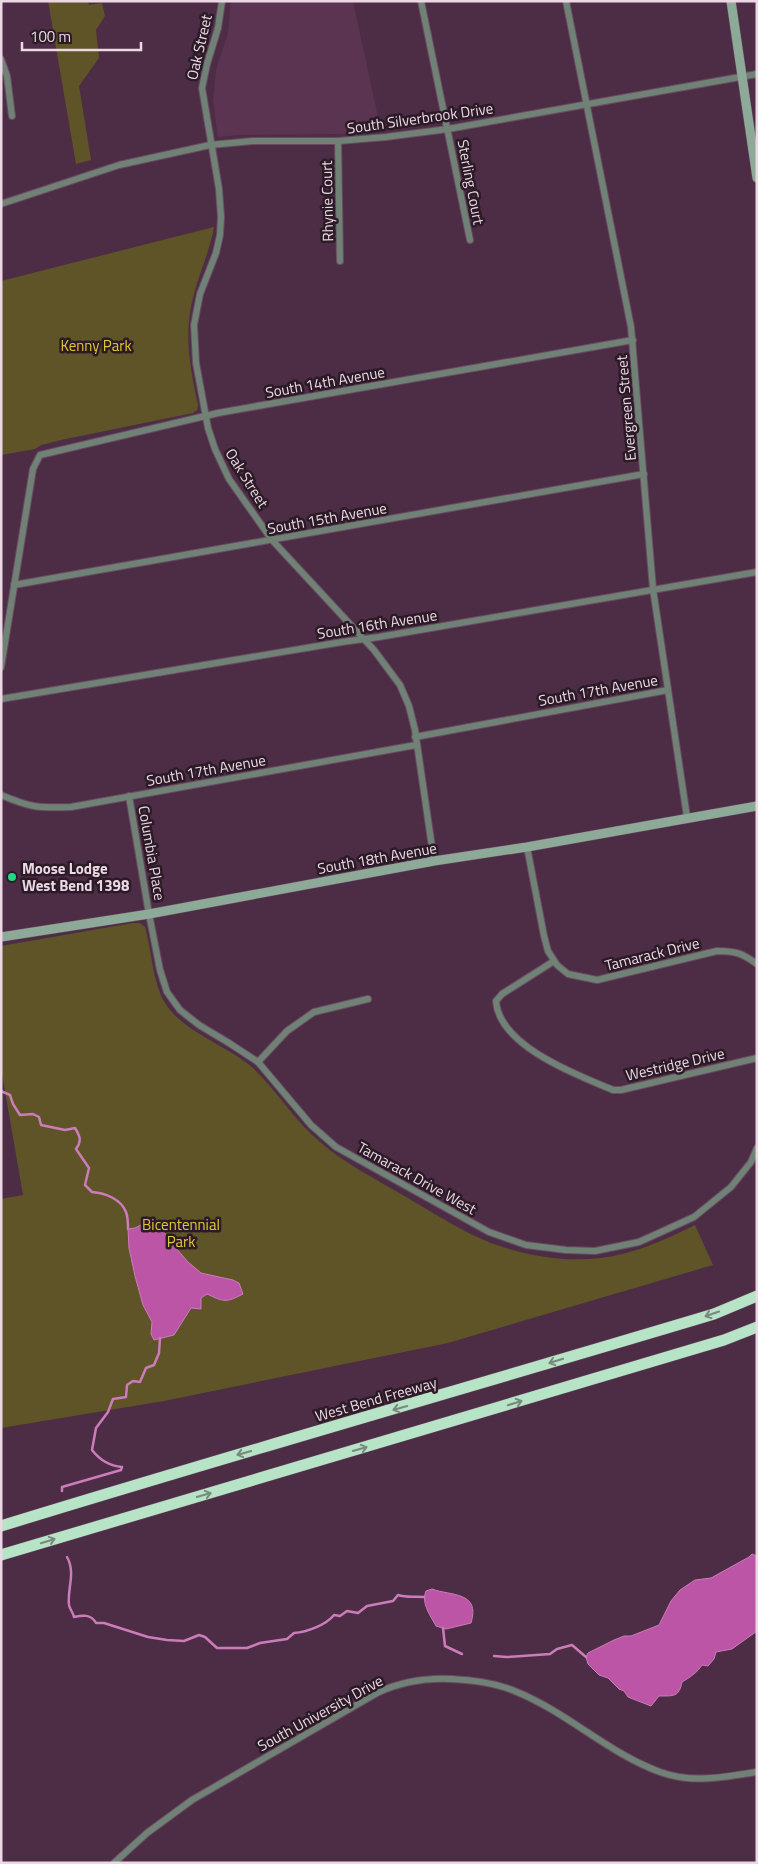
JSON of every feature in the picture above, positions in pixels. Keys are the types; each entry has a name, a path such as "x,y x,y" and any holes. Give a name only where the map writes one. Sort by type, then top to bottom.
{"highway":[{"name":"West Bend Freeway","path":"1,1526 714,1314 757,1296"},
{"path":"1,1555 724,1340 757,1327"}],"street":[{"name":"Oak Street","path":"222,1 218,28 202,88 210,145 219,188 221,217 216,253 200,294 194,325 195,354 206,416 215,449 229,479 272,540 374,650 400,685 409,706 415,737 434,861"},
{"name":"Sterling Court","path":"421,1 470,240"},
{"name":"Evergreen Street","path":"566,1 633,340 653,589 687,818"},
{"path":"731,1 757,178"},
{"path":"1,59 7,76 12,116"},
{"name":"South Silverbrook Drive","path":"1,204 119,165 210,145 253,141 338,141 386,138 448,129 757,74"},
{"name":"Rhynie Court","path":"338,141 340,261"},
{"name":"South 14th Avenue","path":"14,585 33,469 40,455 206,416 633,340"},
{"name":"South 15th Avenue","path":"14,585 644,474"},
{"name":"South 16th Avenue","path":"1,699 757,572"},
{"path":"1,667 14,585"},
{"name":"South 17th Avenue","path":"415,737 668,690"},
{"name":"South 17th Avenue","path":"1,795 25,806 44,808 71,807 416,745"},
{"name":"Columbia Place","path":"129,796 149,914"},
{"name":"South 18th Avenue","path":"1,937 149,914 434,861 527,847 757,806"},
{"name":"Tamarack Drive","path":"527,847 548,951 557,965 568,974 597,980 717,951 734,951 757,964"},
{"name":"Tamarack Drive West","path":"149,914 160,970 167,992 180,1010 199,1026 229,1042 258,1062 310,1125 336,1147 489,1232 526,1245 566,1250 594,1251 639,1242 694,1217 731,1187 750,1162 757,1148"},
{"name":"Westridge Drive","path":"554,960 510,988 496,1001 497,1011 515,1037 559,1068 613,1090 621,1090 757,1058"},
{"path":"258,1062 286,1031 314,1012 368,998"},
{"name":"South University Drive","path":"114,1863 147,1833 192,1800 377,1693 415,1681 461,1679 500,1686 518,1692 623,1754 660,1772 702,1780 757,1772"}],"shaded area":[{"path":"231,1 353,1 381,131 218,137 213,100 216,70 228,33"},
{"path":"149,1221 162,1229 188,1262 201,1273 239,1283 243,1294 233,1299 225,1300 217,1299 207,1294 201,1298 201,1309 191,1308 174,1335 154,1340 151,1334 152,1322 143,1305 135,1276 129,1248 128,1229 135,1228"},
{"path":"752,1554 757,1556 757,1631 732,1649 716,1652 714,1659 708,1666 702,1665 682,1682 679,1691 675,1695 659,1696 651,1706 628,1697 624,1691 619,1689 608,1678 599,1675 588,1664 586,1657 588,1653 624,1636 631,1636 659,1625 671,1601 680,1590 695,1580 711,1578"},
{"path":"432,1589 455,1594 468,1600 472,1605 471,1623 446,1629 436,1626 427,1609 425,1600 426,1591"}],"green space":[{"path":"48,1 88,1 89,5 102,3 105,16 96,30 99,58 79,86 91,160 76,164"},
{"name":"Kenny Park","path":"214,227 194,294 189,322 189,350 198,405 197,410 193,413 61,440 41,445 35,449 1,455 1,281"},
{"name":"Bicentennial Park","path":"140,923 145,927 160,993 176,1017 253,1068 293,1115 329,1150 450,1223 491,1243 522,1253 573,1259 606,1257 631,1252 695,1225 713,1265 448,1343 164,1401 1,1428 1,1199 23,1195 1,1068 1,946"}],"waterway":[{"path":"1,1091 10,1095 20,1115 33,1114 39,1117 41,1125 65,1130 75,1128 80,1138 76,1149 89,1168 85,1185 92,1192 107,1195 124,1207 127,1214 128,1229"},
{"path":"62,1491 62,1487 121,1470 122,1467 105,1462 92,1450 96,1428 108,1412 113,1399 126,1397 127,1385 133,1381 140,1382 146,1368 154,1365 159,1353 160,1338"},
{"path":"67,1557 71,1569 69,1605 74,1617 86,1616 92,1618 96,1623 104,1623 148,1637 167,1640 184,1641 199,1635 205,1637 217,1648 247,1648 260,1643 287,1639 294,1633 310,1630 321,1625 334,1615 340,1616 347,1611 358,1613 367,1606 393,1601 398,1595 424,1597"},
{"path":"443,1628 445,1646 462,1654"},
{"path":"494,1656 550,1654 557,1649 572,1645 586,1657"}],"place":[{"name":"Moose Lodge West Bend 1398","path":"12,877"}]}
